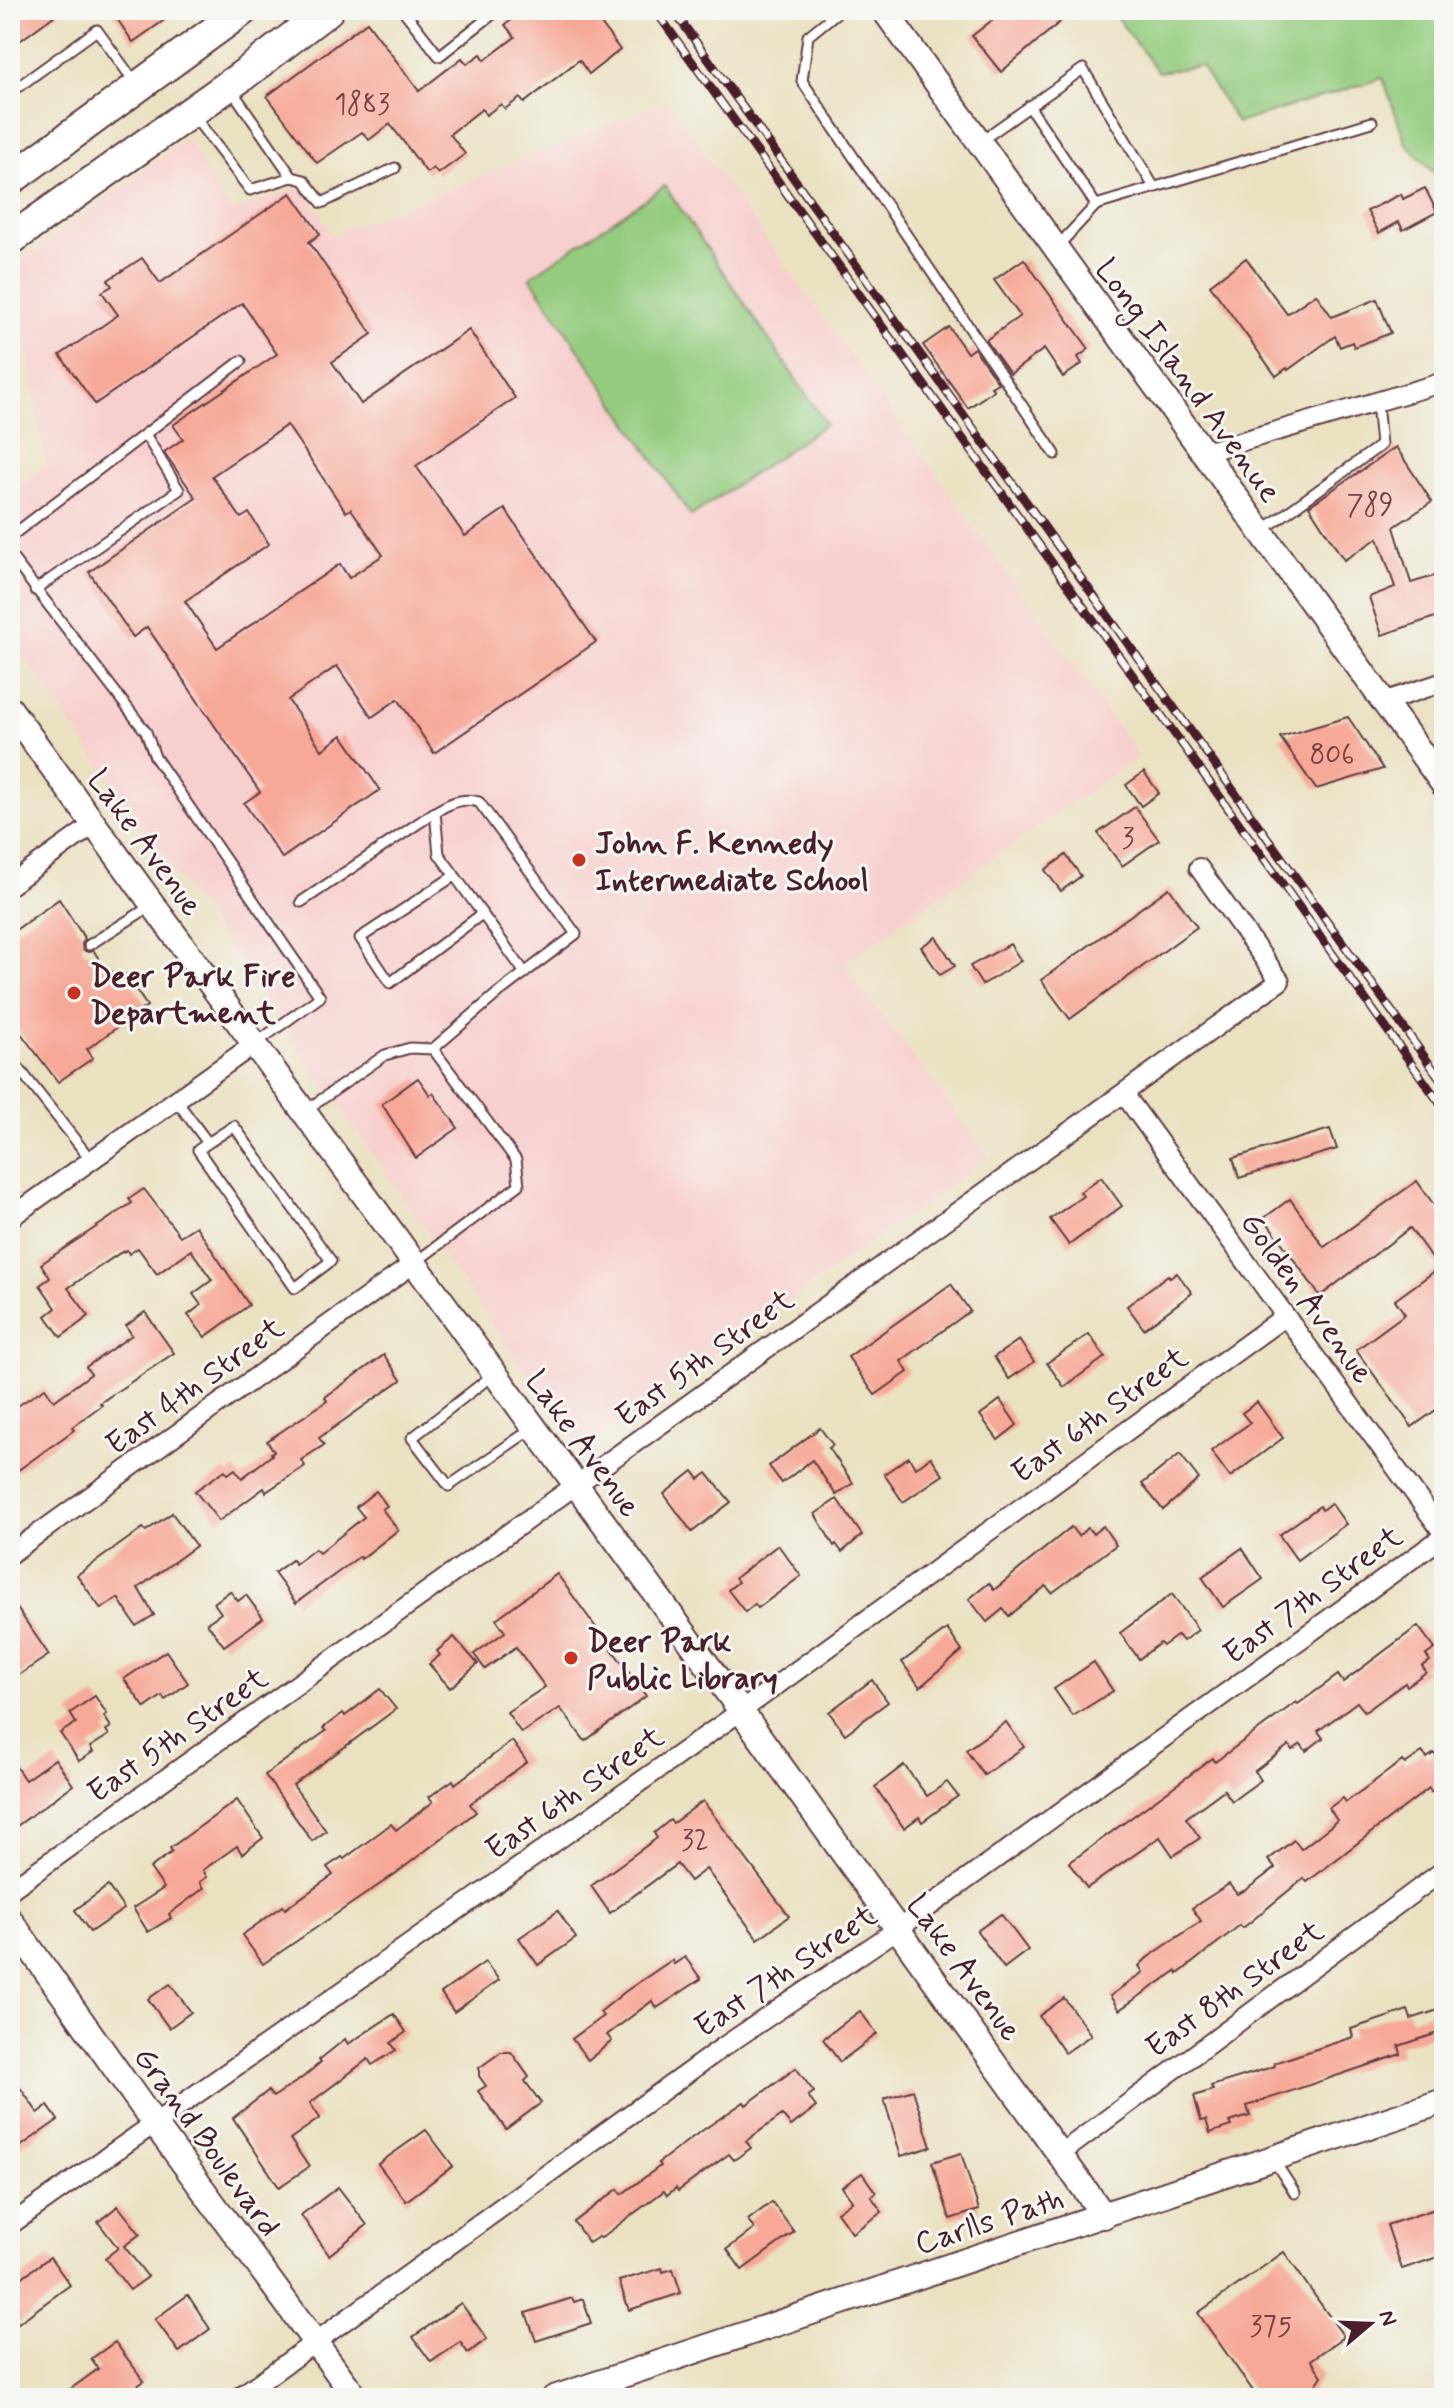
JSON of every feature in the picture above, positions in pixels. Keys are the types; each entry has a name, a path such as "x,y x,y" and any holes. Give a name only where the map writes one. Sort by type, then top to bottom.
{"main road":[{"path":"10,180 243,10"},
{"path":"10,240 228,86 328,10"}],"street":[{"name":"Long Island Avenue","path":"884,10 1444,785"},
{"path":"1202,453 1444,382"},
{"path":"1383,702 1444,682"},
{"name":"Lake Avenue","path":"10,709 741,1711 1104,2216"},
{"path":"10,885 93,825"},
{"name":"East 5th Street","path":"10,1890 1280,981 1199,868"},
{"path":"10,1218 253,1045"},
{"name":"Golden Avenue","path":"1124,1094 1284,1317 1436,1509 1444,1535"},
{"name":"East 4th Street","path":"10,1554 413,1264"},
{"name":"East 6th Street","path":"10,2225 741,1711 1284,1317"},
{"name":"East 7th Street","path":"238,2398 723,2047 898,1929 1444,1535"},
{"name":"East 8th Street","path":"1060,2154 1444,1870"},
{"name":"Grand Boulevard","path":"10,1920 356,2398"},
{"name":"Carlls Path","path":"554,2398 1444,2101"}],"lane":[{"path":"403,10 439,56 498,10"},
{"path":"840,10 808,36 802,81 1055,454"},
{"path":"18,87 97,30 138,87"},
{"path":"979,142 1083,69 1154,187"},
{"path":"228,86 292,177"},
{"path":"1029,106 1096,205"},
{"path":"191,112 250,190 292,177 304,180 322,203 395,168"},
{"path":"1055,249 1096,205 1372,122"},
{"path":"10,537 241,361"},
{"path":"1260,533 1381,445 1377,402"},
{"path":"35,590 179,490 145,434"},
{"path":"10,555 146,732 155,757 320,997 253,1045"},
{"path":"301,902 435,812 467,798 479,802 576,934 433,1049 410,1048 385,1055 303,1113"},
{"path":"435,812 439,854 525,973"},
{"path":"454,876 360,938 390,983 482,914"},
{"path":"89,945 152,906"},
{"path":"413,1264 519,1185 516,1160 433,1049"},
{"path":"10,1057 91,1160"},
{"path":"176,1100 208,1143"},
{"path":"234,1126 331,1261 295,1288 198,1150 208,1143 234,1126"},
{"path":"494,1374 412,1438 449,1486 533,1428"},
{"path":"1272,2159 1295,2193"}],"shaded area":[{"name":"John F. Kennedy Intermediate School","path":"667,101 1139,756 843,964 989,1157 581,1451 10,637 10,492 46,465 14,267 187,138 231,212 303,186 332,235"}],"green space":[{"path":"1111,10 1444,10 1444,183 1406,144 1383,78 1237,123 1201,66 1158,72"},
{"path":"665,186 826,424 691,516 530,277"}],"building":[{"path":"10,10 62,10 10,48"},
{"path":"111,10 179,10 133,42"},
{"path":"524,10 591,10 620,50 589,74 579,60 524,103 520,98 505,109 501,104 486,115 482,109 450,134 465,154 438,174 433,168 427,173 390,124 369,140 362,132 317,163 267,96 367,22 419,91 462,58 467,64 481,54 485,60 515,37 505,25"},
{"path":"1005,10 1074,10 1001,72 972,36"},
{"path":"1425,188 1437,212 1403,230 1399,222 1379,233 1367,211 1401,194 1403,199"},
{"path":"291,193 320,234 309,242 372,334 332,362 361,404 469,330 515,398 416,466 465,536 505,509 596,642 434,753 398,699 372,717 337,666 288,700 322,750 342,735 380,790 282,858 244,803 260,792 147,627 133,637 89,572 196,498 164,452 183,439 173,425 277,354 242,303 95,404 60,355 118,315 102,292 112,286 108,280 142,258 160,283","holes":["287,425 346,512 351,509 383,555 349,578 340,564 217,648 185,601 269,544 249,513 241,518 212,476"]},
{"path":"1246,258 1287,314 1316,294 1332,317 1377,299 1391,333 1354,347 1352,342 1340,347 1335,336 1276,376 1210,285"},
{"path":"1024,259 1089,349 1078,357 1082,364 1063,377 1044,349 1010,374 986,340 1020,316 994,280"},
{"path":"949,327 967,353 974,348 998,383 991,387 994,390 968,408 923,345"},
{"path":"1396,447 1432,502 1394,527 1411,583 1444,573 1444,614 1382,635 1369,597 1395,587 1378,538 1344,560 1309,506"},
{"path":"1348,717 1383,769 1316,789 1280,737"},
{"path":"1144,772 1159,793 1141,806 1126,785"},
{"path":"1135,807 1159,840 1122,866 1098,833"},
{"path":"1066,855 1081,876 1061,891 1045,870"},
{"path":"1169,888 1197,927 1070,1019 1041,980"},
{"name":"Deer Park Fire Department","path":"59,899 85,939 83,950 94,951 106,971 125,974 147,1006 87,1049 93,1058 58,1082 10,1019 10,934"},
{"path":"936,937 955,966 940,975 921,947"},
{"path":"1010,944 1021,961 982,985 970,966"},
{"path":"418,1078 458,1128 416,1158 382,1104"},
{"path":"1330,1129 1337,1149 1239,1178 1233,1158"},
{"path":"1101,1177 1122,1206 1069,1245 1050,1219 1083,1196 1080,1192"},
{"path":"1417,1181 1444,1219 1444,1404 1412,1427 1356,1350 1405,1314 1395,1300 1439,1268 1410,1228 1320,1296 1264,1218 1290,1199 1324,1247"},
{"path":"144,1189 180,1236 196,1226 249,1305 205,1337 188,1315 201,1305 193,1294 212,1280 191,1250 157,1274 138,1248 129,1254 127,1250 120,1253 68,1288 89,1316 61,1337 46,1316 56,1308 40,1285 50,1278 41,1264 132,1203 129,1199"},
{"path":"1177,1273 1192,1293 1144,1329 1127,1306 1168,1275 1170,1278"},
{"path":"951,1284 970,1311 901,1361 908,1372 875,1395 848,1357"},
{"path":"145,1312 174,1353 100,1403 102,1405 72,1427 74,1430 10,1476 10,1411 45,1388 54,1401 91,1374 86,1367 132,1335 126,1326"},
{"path":"1089,1334 1105,1357 1064,1387 1047,1363"},
{"path":"1019,1340 1034,1362 1009,1379 994,1357"},
{"path":"384,1355 401,1380 319,1438 324,1445 301,1460 305,1466 266,1492 264,1488 219,1521 195,1491 225,1470 228,1474 235,1469 242,1478 272,1455 274,1451 267,1441 327,1401 325,1397"},
{"path":"1000,1400 1017,1425 998,1440 980,1415"},
{"path":"1257,1402 1283,1438 1230,1477 1211,1451 1250,1423 1242,1413"},
{"path":"820,1428 833,1445 829,1448 853,1483 836,1495 812,1460 782,1483 769,1466"},
{"path":"1180,1454 1199,1479 1163,1510 1142,1484"},
{"path":"909,1457 915,1468 931,1457 943,1475 903,1502 884,1474"},
{"path":"693,1471 699,1479 707,1473 731,1502 692,1532 664,1494"},
{"path":"376,1491 387,1506 382,1509 398,1530 296,1603 274,1573 292,1560 295,1564 315,1549 319,1553 364,1517 356,1507"},
{"path":"837,1499 862,1535 842,1552 836,1544 834,1546 815,1514"},
{"path":"1331,1503 1346,1524 1297,1560 1279,1535 1320,1506 1322,1510"},
{"path":"172,1513 196,1546 138,1588 154,1615 136,1626 118,1598 101,1609 77,1575 143,1528 146,1531"},
{"path":"1103,1526 1116,1545 1052,1593 1046,1586 1009,1616 1003,1609 987,1622 969,1599 989,1583 994,1590 1071,1527 1078,1536 1088,1528 1093,1534"},
{"path":"778,1545 801,1576 758,1608 755,1604 745,1612 728,1590 738,1582 735,1578"},
{"path":"1242,1548 1263,1579 1223,1607 1202,1577"},
{"name":"Deer Park Public Library","path":"557,1574 646,1696 585,1741 560,1708 521,1733 507,1712 545,1687 516,1647 485,1669 474,1654 505,1632 496,1619"},
{"path":"230,1591 238,1601 246,1595 263,1618 224,1646 207,1623 221,1613 214,1603"},
{"path":"1172,1594 1198,1630 1183,1641 1178,1635 1163,1646 1160,1643 1139,1659 1120,1633"},
{"path":"10,1598 49,1655 10,1681"},
{"path":"1418,1626 1435,1649 1426,1655 1430,1661 1422,1666 1426,1672 1365,1712 1357,1702 1318,1731 1323,1738 1306,1751 1301,1744 1292,1750 1289,1745 1255,1771 1261,1780 1232,1801 1224,1790 1186,1818 1200,1838 1173,1856 1160,1837 1087,1888 1069,1863 1213,1758 1215,1762 1338,1675 1343,1682"},
{"path":"947,1629 962,1651 920,1687 902,1662"},
{"path":"454,1637 478,1664 450,1688 429,1664 440,1655 437,1651"},
{"path":"166,1651 188,1683 165,1700 162,1696 145,1708 124,1679"},
{"path":"1094,1662 1113,1691 1073,1716 1054,1689"},
{"path":"872,1680 888,1702 845,1734 829,1712"},
{"path":"380,1689 396,1709 293,1785 326,1831 312,1841 265,1775 326,1731 323,1728 343,1713 345,1716"},
{"path":"95,1696 107,1714 104,1716 111,1727 106,1730 109,1735 90,1747 93,1752 79,1761 60,1733 76,1723 70,1713"},
{"path":"1006,1722 1024,1747 984,1775 966,1750"},
{"path":"512,1741 527,1762 470,1804 476,1812 395,1874 263,1964 242,1935 333,1875 327,1867 342,1857 344,1859 391,1824 396,1830 433,1802 429,1797 453,1780 455,1784"},
{"path":"1422,1752 1427,1758 1434,1753 1444,1766 1444,1783 1431,1792 1429,1788 1307,1882 1304,1878 1243,1928 1240,1925 1178,1974 1176,1971 1119,2010 1110,1996 1143,1972 1139,1966 1147,1958 1201,1921 1192,1908 1229,1884 1237,1894 1246,1890 1275,1868 1268,1860 1294,1840 1301,1849 1332,1825 1337,1820 1329,1808 1343,1798 1346,1802 1402,1761 1405,1764"},
{"path":"10,1758 25,1780 55,1759 73,1785 10,1831"},
{"path":"904,1765 927,1796 947,1782 958,1796 922,1822 919,1817 904,1828 875,1787"},
{"path":"237,1800 263,1838 242,1854 237,1846 203,1870 207,1877 200,1882 204,1888 169,1914 171,1918 148,1932 133,1908 164,1888 150,1868 172,1852 170,1848"},
{"path":"703,1801 789,1916 758,1939 706,1869 690,1881 677,1864 610,1913 591,1886 657,1838 654,1833 670,1820 673,1823"},
{"path":"108,1886 124,1909 90,1932 75,1910"},
{"path":"558,1911 576,1938 538,1965 519,1938"},
{"path":"1001,1914 1028,1950 1004,1968 977,1931"},
{"path":"685,1957 701,1979 657,2008 652,2001 607,2035 612,2041 588,2060 572,2039 603,2016 600,2012 626,1991 672,1960 674,1964"},
{"path":"485,1962 499,1980 454,2012 441,1993"},
{"path":"170,1984 191,2012 169,2028 148,1999"},
{"path":"1064,1998 1091,2035 1065,2053 1039,2016"},
{"path":"1444,2008 1444,2031 1399,2046 1401,2054 1247,2106 1250,2116 1229,2122 1231,2126 1210,2133 1206,2120 1201,2121 1194,2096 1213,2090 1211,2086 1353,2037 1351,2029 1408,2010 1411,2019"},
{"path":"860,2011 877,2034 840,2062 823,2039"},
{"path":"394,2014 406,2032 391,2043 396,2050 372,2065 368,2059 310,2103 320,2118 290,2139 309,2167 279,2187 233,2118 268,2091 273,2097 302,2078 345,2039 348,2044"},
{"path":"501,2052 511,2052 529,2077 525,2081 541,2103 506,2129 478,2091 486,2086 479,2076 479,2068"},
{"path":"796,2068 814,2092 808,2096 816,2107 791,2126 782,2115 746,2141 751,2148 734,2160 729,2154 678,2191 676,2188 667,2195 664,2191 601,2238 589,2243 574,2222 618,2189 622,2194 690,2139 744,2102 746,2105"},
{"path":"10,2073 38,2113 48,2106 58,2120 17,2149 10,2140"},
{"path":"913,2090 931,2147 901,2156 884,2099"},
{"path":"426,2130 453,2166 406,2201 378,2164"},
{"path":"961,2153 979,2210 950,2219 932,2162"},
{"path":"862,2173 876,2193 871,2196 882,2212 852,2233 837,2212 852,2201 842,2187"},
{"path":"338,2187 367,2225 329,2255 301,2215"},
{"path":"772,2202 794,2232 742,2270 727,2249 754,2229 748,2220"},
{"path":"118,2206 140,2234 124,2246 148,2277 130,2290 105,2258 118,2248 98,2222"},
{"path":"1444,2206 1444,2255 1402,2269 1387,2225"},
{"path":"1284,2252 1344,2337 1311,2360 1322,2376 1307,2398 1258,2398 1198,2313"},
{"path":"50,2257 70,2285 10,2329 10,2286"},
{"path":"662,2268 663,2272 673,2269 681,2293 629,2310 619,2281"},
{"path":"188,2295 210,2329 179,2352 155,2319"},
{"path":"572,2298 574,2302 583,2299 591,2323 536,2341 526,2313"},
{"path":"461,2303 487,2339 468,2353 460,2342 431,2362 413,2337"},
{"path":"115,2342 144,2381 121,2398 58,2398 98,2369 91,2359"}],"railway":[{"path":"655,10 1444,1109"},
{"path":"673,10 1444,1084"}],"place":[{"name":"John F. Kennedy Intermediate School","path":"579,860"},
{"name":"Deer Park Fire Department","path":"74,993"},
{"name":"Deer Park Public Library","path":"571,1658"}]}
